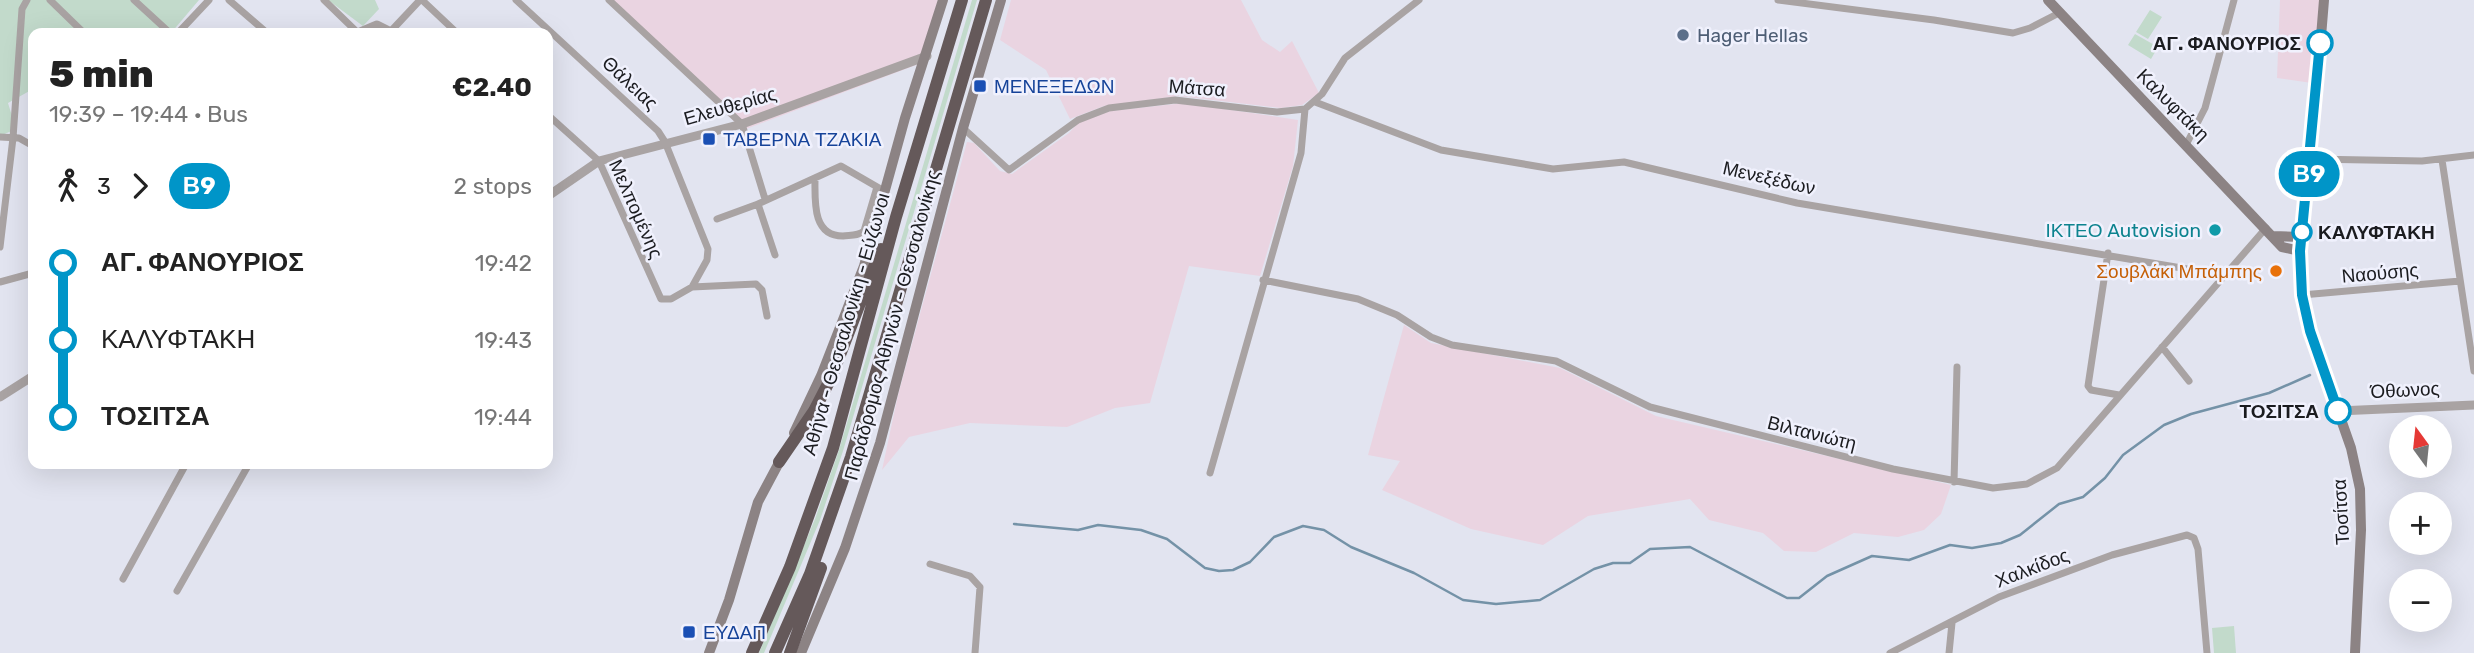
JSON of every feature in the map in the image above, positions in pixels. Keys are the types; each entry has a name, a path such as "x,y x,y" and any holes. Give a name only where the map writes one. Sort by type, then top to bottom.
{"highway":[{"name":"Αθήνα - Θεσσαλονίκη - Εύζωνοι","path":"752,653 790,566 833,448 896,217 962,0"},
{"path":"775,653 810,574 855,445 986,0"},
{"path":"779,462 814,411 831,378 874,264 896,217"},
{"path":"790,653 834,524 835,502"}],"main road":[{"path":"709,653 729,600 758,502 840,330 864,266 881,189 927,56 943,0"},
{"name":"Παράδρομος Αθηνών - Θεσσαλονίκης","path":"801,653 845,548 880,443 963,128 1001,0"},
{"name":"Καλυφτάκη","path":"2048,0 2287,250 2300,251"},
{"name":"Τοσίτσα","path":"2324,0 2311,159 2301,237 2302,295 2310,331 2338,411 2360,489 2361,530 2355,653"},
{"path":"2269,232 2301,237"}],"street":[{"path":"0,247 13,138 22,9 27,0"},
{"path":"50,0 79,28"},
{"path":"134,0 165,28"},
{"path":"182,28 209,0"},
{"path":"229,0 261,28"},
{"path":"324,0 353,28"},
{"path":"396,28 421,0 452,28"},
{"name":"Θάλειας","path":"516,0 546,28"},
{"path":"609,0 742,124 775,255"},
{"path":"1210,473 1301,153 1305,109 1315,102 1345,58 1419,0"},
{"path":"1778,0 2013,33 2031,29 2059,13"},
{"path":"2187,143 2205,108 2234,0"},
{"name":"Θάλειας","path":"553,34 658,131 665,142 708,249 707,260 692,287"},
{"name":"Ελευθερίας","path":"553,193 599,161 742,124 927,56"},
{"name":"Μάτσα","path":"963,128 1009,170 1078,120 1109,108 1175,100 1277,112 1305,109"},
{"name":"Μενεξέδων","path":"1315,102 1441,150 1553,169 1624,162 1797,203 2108,253 2224,275"},
{"name":"Μελπομένης","path":"553,120 599,161 657,294 664,300 671,299 692,287"},
{"path":"0,138 28,142"},
{"path":"2311,159 2442,160 2474,155"},
{"path":"2442,160 2460,281 2471,329 2474,371"},
{"path":"717,219 841,166 881,189 864,231 859,235 832,236 822,229 818,220 815,178"},
{"name":"Βιλτανιώτη","path":"1263,281 1358,299 1397,315 1431,337 1452,345 1556,361 1650,407 1954,482 1993,488 2040,479 2057,468 2224,275 2269,232"},
{"path":"2108,253 2088,386 2091,390 2119,395"},
{"path":"0,282 28,274"},
{"name":"Ναούσης","path":"2302,295 2460,281"},
{"path":"692,287 756,284 762,290 768,316"},
{"path":"2162,347 2189,382"},
{"path":"1954,482 1957,367"},
{"path":"0,397 28,379"},
{"name":"Όθωνος","path":"2338,411 2474,405"},
{"path":"123,579 183,469"},
{"path":"177,591 246,469"},
{"name":"Χαλκίδος","path":"1890,653 1999,597 2112,555 2187,535 2194,538 2198,549 2207,653"},
{"path":"930,564 970,576 980,587 975,653"},
{"path":"1949,653 1952,623"}],"shaded area":[{"path":"608,0 938,0 919,64 743,130"},
{"path":"1011,0 1241,0 1262,40 1280,52 1292,41 1319,93 1302,105 1281,108 1179,96 1104,106 1070,119 1046,70 1000,40"},
{"path":"2280,0 2320,0 2312,83 2277,78"},
{"path":"1184,103 1298,120 1293,166 1260,276 1189,266 1150,403 1115,408 1067,427 970,423 909,437 882,470 898,395 967,142 974,143 1000,171 1012,174 1069,133 1079,122 1110,111"},
{"path":"1404,325 1431,343 1560,368 1656,416 1951,485 1941,514 1924,530 1898,537 1854,533 1816,552 1784,551 1763,533 1709,520 1690,499 1588,516 1543,545 1471,529 1382,490 1400,461 1368,455"}],"green space":[{"path":"0,0 199,0 175,28 28,28 28,92 8,103 16,129 0,136"},
{"path":"328,0 375,0 379,9 363,26"},
{"path":"972,0 977,0 843,451 820,520 764,653 759,653 815,519 839,450"},
{"path":"2150,10 2162,17 2148,39 2136,32"},
{"path":"2135,34 2158,47 2151,59 2128,45"},
{"path":"2234,626 2236,653 2214,653 2212,628"}],"waterway":[{"path":"1014,524 1078,530 1098,525 1141,530 1167,539 1205,568 1219,571 1233,570 1250,562 1274,537 1303,526 1324,530 1351,547 1414,573 1463,600 1496,604 1540,600 1594,569 1613,563 1630,563 1650,549 1690,547 1787,598 1799,598 1827,576 1872,556 1909,560 1950,545 1972,548 2001,543 2020,535 2059,504 2083,497 2105,478 2123,455 2164,425 2191,414 2269,393 2310,375"}],"bus line":[{"name":"Β9","path":"2320,43 2311,159 2300,251 2302,295 2310,331 2338,411"}],"place":[{"name":"Hager Hellas","path":"1683,35"},
{"name":"ΑΓ. ΦΑΝΟΥΡΙΟΣ","path":"2320,43"},
{"name":"ΜΕΝΕΞΕΔΩΝ","path":"980,86"},
{"name":"ΤΑΒΕΡΝΑ ΤΖΑΚΙΑ","path":"709,139"},
{"name":"ΙΚΤΕΟ Autovision","path":"2215,230"},
{"name":"ΚΑΛΥΦΤΑΚΗ","path":"2302,232"},
{"name":"Σουβλάκι Μπάμπης","path":"2276,271"},
{"name":"ΤΟΣΙΤΣΑ","path":"2338,411"},
{"name":"ΕΥΔΑΠ","path":"689,632"}]}
